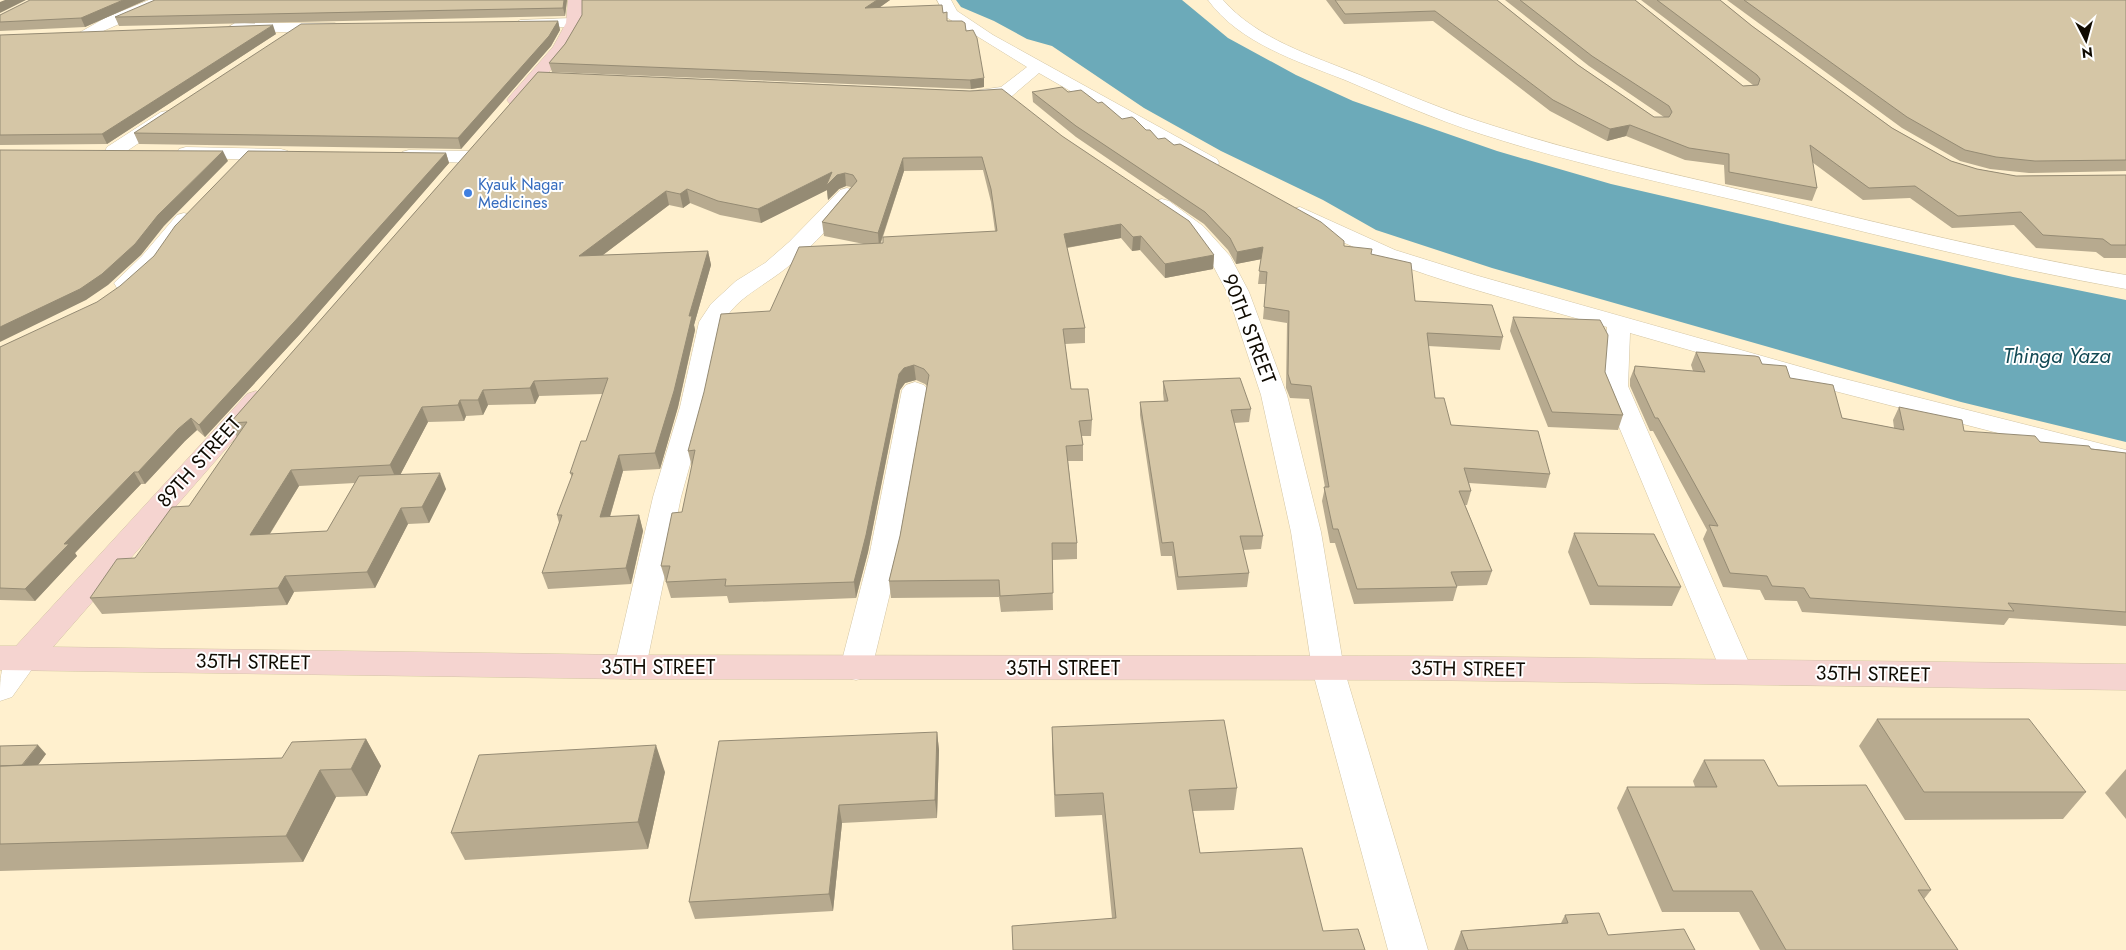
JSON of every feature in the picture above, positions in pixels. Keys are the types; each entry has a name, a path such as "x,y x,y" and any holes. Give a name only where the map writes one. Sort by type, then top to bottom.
{"main road":[{"path":"504,114 544,78 574,23 575,0"},
{"path":"449,179 474,150"},
{"name":"89TH STREET","path":"12,658 269,384"},
{"name":"35TH STREET","path":"12,658 630,667 1328,669 2126,677"}],"street":[{"path":"85,34 110,20 162,0"},
{"path":"944,0 951,14 962,22 1037,67 1232,175"},
{"path":"1215,0 1223,12 1254,33 1295,53 1425,108 1486,130 1555,150 1890,232 2126,282"},
{"path":"505,26 574,23"},
{"path":"277,43 301,27"},
{"path":"218,28 352,28"},
{"path":"67,34 122,32"},
{"path":"956,95 1013,99 1037,67"},
{"path":"114,151 179,108"},
{"path":"391,156 474,150"},
{"path":"95,152 294,155"},
{"path":"226,175 246,154"},
{"path":"630,667 666,498 693,407 711,322 719,310 744,286 773,268 797,247 846,194"},
{"name":"90TH STREET","path":"1143,194 1196,230 1219,256 1238,292 1274,395 1306,532 1328,669 1408,950"},
{"path":"109,296 150,261 172,231 199,203"},
{"path":"1282,203 1332,232 1387,255 1824,381 2126,458"},
{"path":"1619,323 1615,386 1737,672"},
{"path":"856,668 884,552 915,390"},
{"name":"89TH STREET","path":"0,688 12,658"}],"water":[{"name":"Thinga Yaza","path":"956,0 1182,0 1228,38 1296,75 1353,101 1497,151 1611,184 2013,277 2126,300 2126,442 1961,402 1492,268 1376,230 1323,200 1221,151 1144,108 1052,46 1027,39 994,21 961,7"}],"building":[{"path":"30,0 123,0 81,18 0,22 0,15"},
{"path":"155,0 564,0 563,8 115,17"},
{"path":"582,0 877,0 865,8 942,5 943,13 947,12 947,21 962,21 965,23 966,31 973,30 977,38 984,78 970,80 549,63 565,44 582,15"},
{"path":"1335,0 1497,0 1578,65 1654,117 1669,117 1672,112 1669,106 1592,56 1520,0 1635,0 1743,86 1758,85 1760,79 1757,75 1657,0 1720,0 1752,26 1892,128 1951,161 1977,169 2016,176 2126,175 2126,245 2111,245 2103,239 2043,235 2021,212 1958,216 1915,186 1869,188 1810,145 1817,188 1729,172 1729,154 1689,148 1630,125 1610,129 1553,100 1435,11 1345,14"},
{"path":"1744,0 2126,0 2126,160 2035,161 1996,157 1965,150 1907,117"},
{"path":"558,21 549,36 458,138 134,133 301,24"},
{"path":"273,25 102,134 0,135 0,35"},
{"path":"538,72 970,91 1002,89 1062,136 1189,221 1214,255 1165,264 1141,236 1133,237 1121,224 1064,234 1085,328 1063,329 1071,389 1088,389 1092,420 1079,421 1083,445 1066,446 1077,543 1052,543 1053,593 1000,596 999,580 889,581 900,536 929,375 924,369 914,365 904,368 899,374 866,535 854,582 725,586 726,579 666,582 670,566 661,566 672,513 682,512 695,450 688,451 704,392 721,314 770,311 799,247 883,243 883,237 997,231 991,189 982,157 903,158 878,233 822,222 857,181 853,175 845,173 837,175 826,186 832,172 758,209 718,201 687,189 680,194 666,191 579,256 708,251 689,316 692,316 674,391 655,453 619,455 600,517 639,515 626,568 542,573 562,515 557,515 573,473 570,473 581,441 586,441 608,378 534,381 530,388 483,390 478,400 460,400 458,405 422,407 390,465 291,470 250,535 327,531 359,476 440,473 422,507 401,508 367,572 285,576 278,588 90,598 117,559 135,558 172,507 189,506 247,422 230,423"},
{"path":"1062,87 1068,92 1081,90 1098,103 1102,102 1122,119 1132,117 1146,130 1150,130 1158,139 1165,138 1174,145 1180,144 1321,222 1344,241 1344,246 1372,249 1371,254 1411,263 1415,301 1492,305 1503,337 1427,333 1435,398 1444,398 1451,425 1538,431 1550,474 1464,468 1471,491 1459,491 1492,571 1451,572 1457,587 1357,589 1338,529 1333,529 1324,487 1329,487 1311,386 1291,384 1288,374 1289,311 1264,307 1267,272 1259,271 1263,247 1237,252 1230,238 1205,212 1076,126 1032,92"},
{"path":"0,150 223,151 158,215 135,244 102,274 80,289 0,327"},
{"path":"248,151 446,153 199,425 191,418 178,429 138,472 134,472 64,544 69,544 25,589 0,588 0,347 97,302 120,286 154,256 175,226"},
{"path":"1513,317 1600,320 1608,335 1605,372 1623,415 1552,412"},
{"path":"1696,352 1755,356 1759,357 1762,364 1786,366 1790,378 1833,385 1842,418 1904,430 1899,407 1962,420 1964,431 2035,436 2040,442 2089,446 2091,449 2126,453 2126,612 2008,603 2014,611 1810,598 1804,588 1772,586 1767,576 1730,573 1709,525 1718,526 1658,418 1655,418 1634,373 1635,366 1705,372"},
{"path":"1240,378 1251,409 1231,410 1263,536 1240,536 1249,573 1178,577 1173,542 1162,543 1140,402 1168,401 1163,381"},
{"path":"1574,533 1654,534 1681,587 1598,586"},
{"path":"1877,719 2029,719 2086,792 1924,792"},
{"path":"1224,720 1237,788 1189,790 1200,853 1302,848 1323,931 1358,929 1365,950 1013,950 1012,926 1116,918 1103,793 1055,795 1052,727"},
{"path":"937,732 935,800 839,805 829,894 689,902 719,741"},
{"path":"366,739 351,769 320,770 286,836 0,844 0,766 282,758 292,742"},
{"path":"38,745 22,765 0,766 0,746"},
{"path":"656,745 638,822 451,833 479,755"},
{"path":"1704,760 1764,760 1778,786 1866,785 1931,890 1918,890 1958,950 1786,950 1752,891 1673,891 1627,787 1717,787"},
{"path":"1599,913 1608,935 1684,929 1695,950 1468,950 1461,931 1568,923 1565,915"}],"place":[{"name":"Kyauk Nagar Medicines","path":"468,193"}]}
